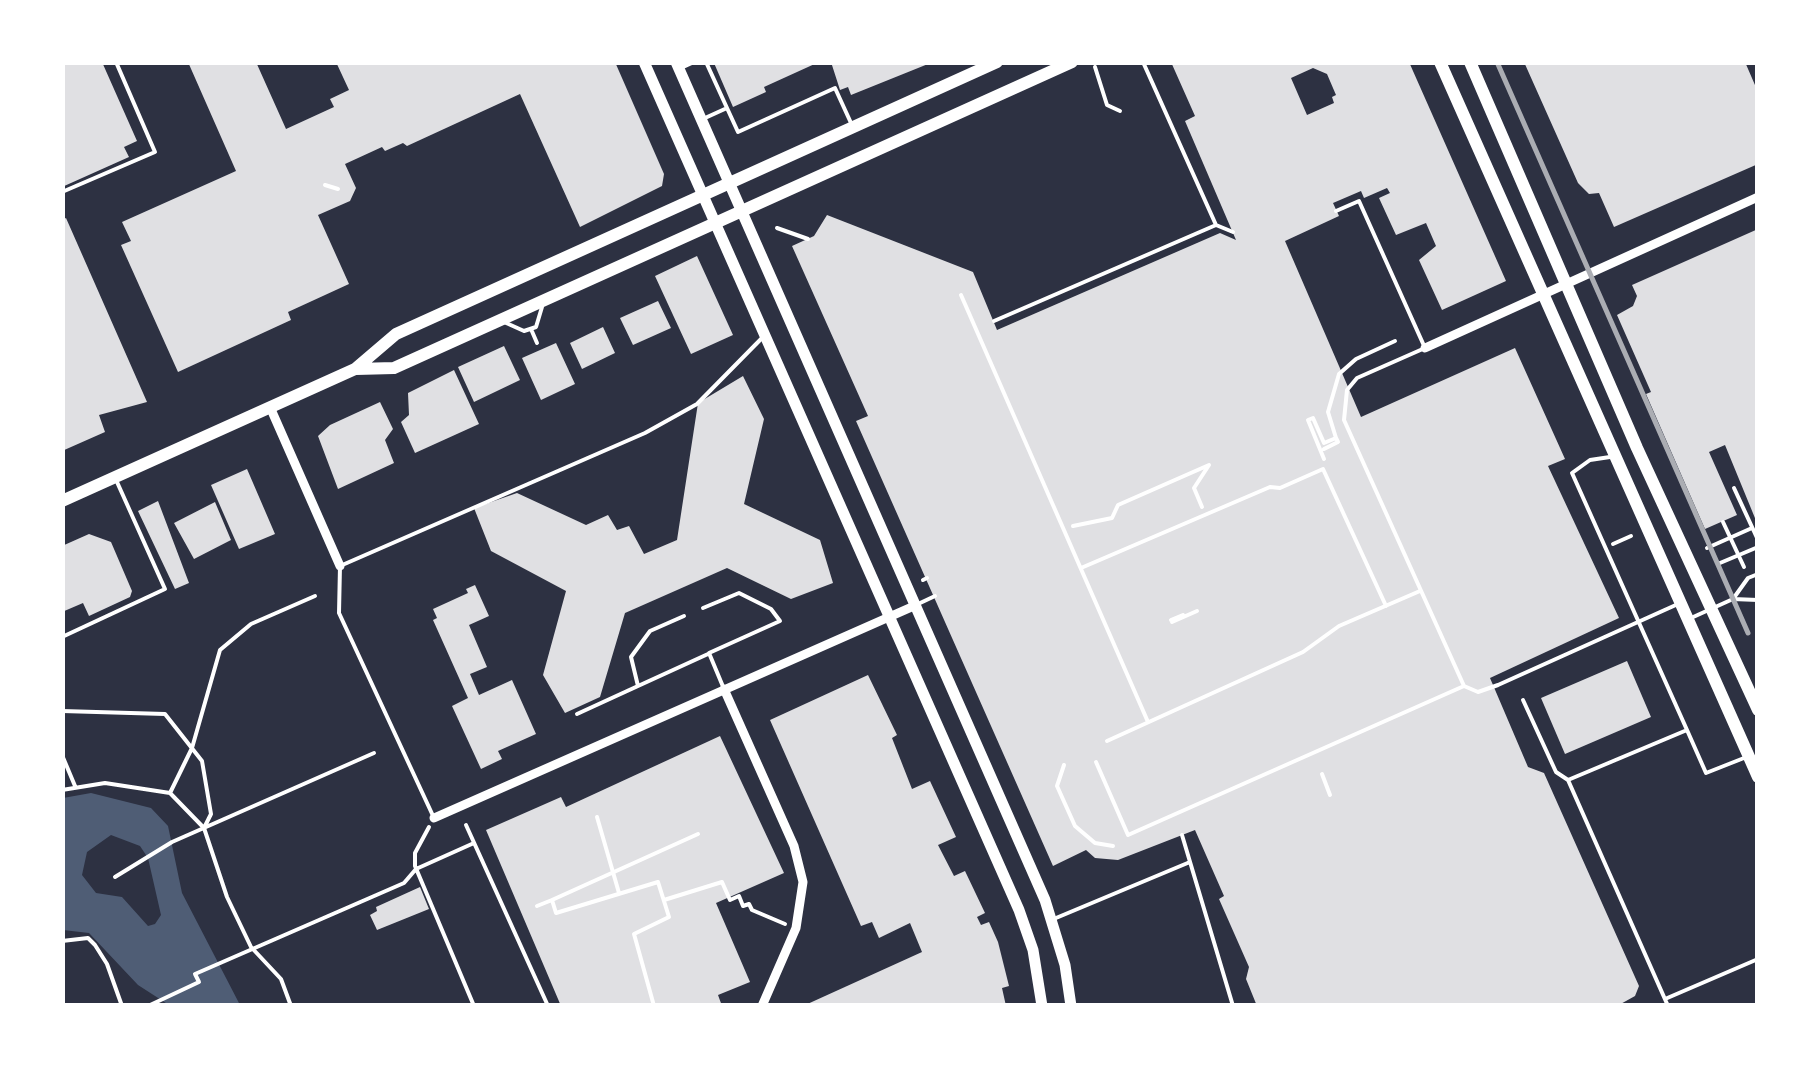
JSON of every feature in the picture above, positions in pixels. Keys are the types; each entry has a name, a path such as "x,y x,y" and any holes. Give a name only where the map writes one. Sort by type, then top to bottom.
{"main road":[{"path":"62,502 355,369 396,334 998,62"},
{"path":"355,369 394,368 1072,62"},
{"path":"1440,62 1612,457 1682,602 1758,777"},
{"path":"1470,62 1758,710"}],"street":[{"path":"644,62 1019,910 1033,950 1042,1006"},
{"path":"677,66 1052,920 1071,1006"},
{"path":"1425,348 1758,197"},
{"path":"270,407 340,566"},
{"path":"434,818 914,606"},
{"path":"724,688 801,864 796,928 762,1006"}],"lane":[{"path":"677,66 694,62"},
{"path":"706,62 738,132 835,88 853,128"},
{"path":"1143,62 1216,226"},
{"path":"700,120 727,108"},
{"path":"1336,211 1358,201 1425,348 1357,378 1346,390 1342,406 1344,420 1464,686 1478,692 1498,685 1682,602"},
{"path":"994,321 1216,226 1233,232"},
{"path":"962,295 1148,722"},
{"path":"500,320 524,332 531,329 542,312 541,301"},
{"path":"531,329 538,343"},
{"path":"434,818 338,613 340,566 644,433 697,404 765,335"},
{"path":"1612,457 1590,460 1572,473 1706,773 1748,756"},
{"path":"1081,568 1323,469 1386,606"},
{"path":"62,637 165,588 115,477"},
{"path":"1733,599 1748,578 1758,574"},
{"path":"1107,741 1303,652 1340,626 1420,591"},
{"path":"577,714 780,622 771,609 738,593 703,608"},
{"path":"914,606 935,596"},
{"path":"1689,619 1733,599 1758,600"},
{"path":"638,686 631,657 650,631 684,616"},
{"path":"709,654 724,688"},
{"path":"1096,762 1128,835 1464,686"},
{"path":"1523,700 1556,772 1568,780 1668,1006"},
{"path":"1568,780 1687,730"},
{"path":"1064,765 1056,786 1075,826 1096,843 1114,846"},
{"path":"1182,836 1233,1006"},
{"path":"1052,920 1190,862"},
{"path":"1664,999 1758,958"}],"path":[{"path":"62,192 155,152 116,62"},
{"path":"1096,67 1094,75 1107,105 1120,111"},
{"path":"325,185 338,189"},
{"path":"777,228 808,239"},
{"path":"1322,450 1338,442 1336,438"},
{"path":"1064,530 1086,520 1098,524 1112,518 1118,505 1184,474 1210,468 1194,488"},
{"path":"1184,474 1206,514"},
{"path":"1734,488 1758,540"},
{"path":"1723,522 1744,567"},
{"path":"1707,548 1752,528"},
{"path":"1613,544 1630,536"},
{"path":"1720,563 1758,548"},
{"path":"170,793 192,748 220,650 251,624 315,596"},
{"path":"1172,621 1197,610"},
{"path":"62,711 164,714 202,762 211,814 204,828"},
{"path":"115,877 131,864 204,828 374,753"},
{"path":"62,754 75,786"},
{"path":"1322,774 1330,795"},
{"path":"62,790 75,786 133,785 170,793 204,828 226,898 251,947 281,979 291,1006"},
{"path":"597,817 619,893"},
{"path":"434,818 415,853 416,869 474,1006"},
{"path":"466,826 548,1006"},
{"path":"537,906 698,834"},
{"path":"148,1006 199,982 195,974 404,883 416,869 474,843"},
{"path":"552,900 556,913 658,882 668,917 634,934 654,1006"},
{"path":"664,900 722,882 730,900 739,896 744,906 748,904 752,910 796,928"},
{"path":"62,941 88,938 95,945 122,1006"}],"water":[{"path":"91,793 151,808 168,826 182,893 240,1005 169,1005 138,985 89,933 63,930 63,798","holes":["111,835 140,846 148,858 161,915 148,926 122,897 96,893 82,875 87,852"]}],"building":[{"path":"62,62 102,62 137,141 124,147 129,157 62,187"},
{"path":"188,62 256,62 286,129 334,107 330,99 349,90 336,62 615,62 664,174 662,186 580,227 520,94 407,146 403,143 385,151 382,147 345,164 356,188 350,201 318,215 349,284 288,312 291,320 178,372 121,245 131,241 122,222 236,171"},
{"path":"819,62 764,87 766,92 733,107 714,63"},
{"path":"831,62 933,62 851,95 848,87 840,90"},
{"path":"1171,62 1409,62 1506,281 1442,310 1419,260 1436,246 1426,223 1396,235 1379,198 1390,193 1387,188 1364,198 1361,191 1333,203 1339,216 1285,241 1361,417 1515,348 1565,459 1548,466 1619,618 1490,678 1528,767 1544,773 1639,986 1635,996 1617,1006 1257,1006 1246,979 1249,967 1219,899 1224,896 1195,830 1118,860 1095,858 1086,850 1053,866 856,421 868,416 792,246 814,236 827,215 973,272 997,330 1220,233 1236,240 1185,121 1195,116","holes":["1313,68 1327,74 1336,95 1332,97 1334,103 1307,115 1291,78"]},
{"path":"1524,62 1745,62 1758,92 1758,164 1614,227 1599,193 1589,194 1578,183"},
{"path":"66,218 147,402 99,415 105,432 62,451 62,220"},
{"path":"1758,229 1757,523 1725,445 1709,452 1737,515 1705,529 1646,394 1651,392 1617,315 1633,306 1637,296 1632,285"},
{"path":"697,256 733,335 691,354 655,276"},
{"path":"658,301 671,328 633,345 620,318"},
{"path":"603,327 615,353 582,369 570,343"},
{"path":"556,343 575,384 541,400 522,358"},
{"path":"504,346 520,380 474,402 458,367"},
{"path":"454,370 479,424 415,453 401,422 409,415 408,393"},
{"path":"743,376 764,419 744,504 820,540 833,583 791,599 727,568 625,613 600,697 565,713 543,675 566,591 491,551 474,508 517,493 586,525 608,515 617,530 629,526 644,554 677,540 698,403"},
{"path":"380,402 393,429 385,440 394,463 338,489 318,436 330,425"},
{"path":"247,469 275,534 239,549 211,485"},
{"path":"158,501 189,583 175,589 138,511"},
{"path":"215,502 231,540 194,559 174,523"},
{"path":"89,534 111,542 132,591 130,597 89,616 83,603 62,612 62,546"},
{"path":"475,585 489,616 469,625 487,667 470,674 479,695 512,680 536,734 498,751 502,759 481,769 452,706 468,698 433,620 437,618 433,609 468,593 466,589"},
{"path":"1627,661 1651,717 1565,754 1541,698"},
{"path":"868,675 897,735 892,738 912,789 930,781 956,837 938,845 954,876 965,871 985,913 977,917 981,925 989,922 998,942 1009,986 1002,988 1006,1006 803,1006 922,952 910,923 879,938 872,922 861,926 770,720"},
{"path":"720,736 784,873 716,903 750,982 718,995 722,1006 561,1006 486,830 561,797 566,807"},
{"path":"420,887 429,909 377,930 370,915 377,911 376,907"}],"railway":[{"path":"1497,62 1748,633"}]}
